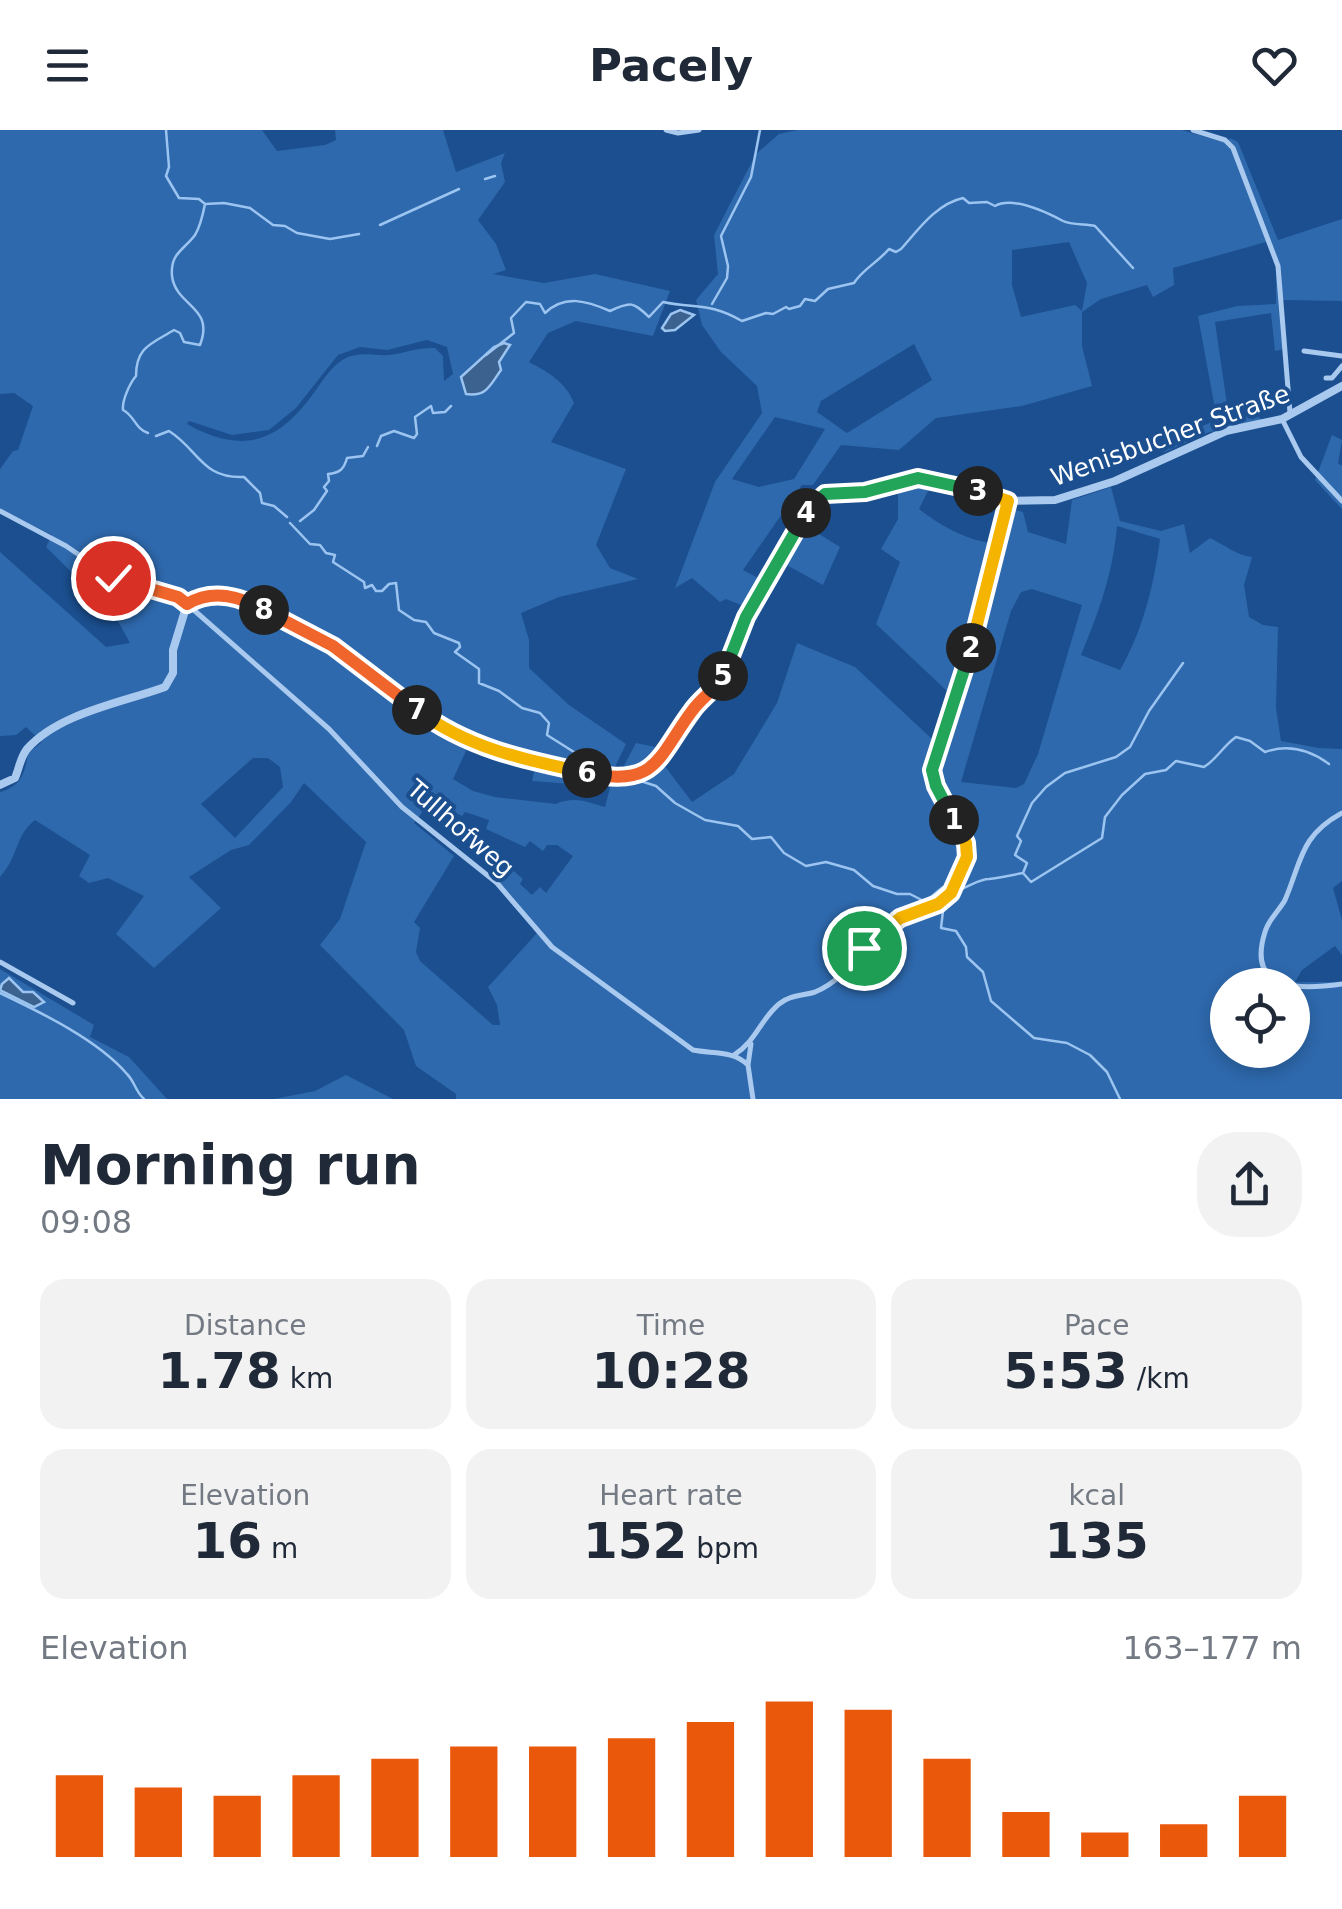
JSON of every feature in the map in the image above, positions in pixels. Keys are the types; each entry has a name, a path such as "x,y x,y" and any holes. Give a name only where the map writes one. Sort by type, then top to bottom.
{"street":[{"path":"666,130 678,134 700,130"},
{"path":"1193,130 1225,140 1233,148 1274,253 1286,416 1301,457 1342,501"},
{"name":"Wenisbucher Straße","path":"1304,351 1342,356"},
{"path":"1326,378 1332,378 1342,366"},
{"name":"Wenisbucher Straße","path":"187,604 205,597 240,598 333,646 464,740 538,764 625,777 658,762 692,710 718,684 746,617 800,522 822,495 865,492 918,478 1008,501 1040,503 1115,481 1198,441 1286,416 1342,386"},
{"path":"734,1054 751,1044 787,998 816,991 856,960 877,934 900,918 938,904 951,893 967,850 936,786 933,761 978,627 1008,501"},
{"path":"0,511 66,546 113,578 178,597 187,604 173,650 173,674 165,687 90,712 57,728 27,749 15,778 0,785"},
{"name":"Tullhofweg","path":"187,604 329,730 402,807 498,884 552,947 693,1050 734,1054 748,1066"},
{"path":"1342,813 1320,827 1305,844 1284,901 1266,928 1260,953 1268,978 1311,988 1342,984"},
{"path":"0,962 73,1003"},
{"path":"751,1044 748,1066 753,1099"}],"shaded area":[{"path":"0,130 262,130 277,151 325,145 336,140 335,130 443,130 456,172 505,153 501,163 505,182 478,220 496,244 506,270 493,274 544,283 595,274 670,291 653,336 576,321 548,333 529,362 561,383 574,403 551,442 626,469 596,545 610,568 638,579 559,597 521,613 529,640 529,668 569,705 626,744 612,773 580,767 572,784 532,781 537,759 471,740 453,779 473,791 495,797 556,804 580,801 605,807 612,780 626,784 620,773 636,743 660,748 661,761 692,802 734,774 777,703 797,643 855,667 932,739 948,692 876,624 900,562 881,549 898,519 898,487 913,483 931,485 919,509 970,538 1003,543 1008,520 1016,510 1023,512 1028,532 1066,544 1072,500 1111,487 1120,521 1161,531 1184,524 1190,553 1210,538 1252,557 1244,585 1249,617 1278,627 1276,708 1281,741 1342,749 1342,881 1333,888 1342,920 1342,955 1335,946 1305,968 1210,968 1210,1068 1310,1068 1310,982 1342,982 1342,1099 456,1099 456,1094 416,1066 404,1030 320,945 340,919 366,842 304,783 249,845 231,850 189,877 221,908 154,968 116,934 144,896 108,878 89,883 79,876 90,855 35,820 23,833 0,877 0,792 17,783 28,753 42,742 26,727 16,735 0,736 0,552 106,647 130,643 114,614 46,547 52,535 0,509 0,469 18,450 33,406 14,393 0,394","holes":["427,340 447,347 453,374 444,381 443,356 435,348 355,355 335,366 299,411 272,433 241,441 224,439 187,424 189,421 232,435 269,430 296,408 338,355 360,347 387,350","504,343 507,350 499,363 501,370 489,389 471,367","1117,526 1160,539 1146,607 1120,670 1081,655 1109,576","1032,589 1082,605 1038,754 1024,784 1016,788 961,782 1011,611 1021,592","253,758 268,758 280,767 283,787 235,838 201,804","431,801 462,816 465,812 489,820 486,829 525,847 530,841 543,851 547,845 557,845 573,856 546,893 540,887 532,895 520,884 523,879 508,866 494,884 537,933 488,987 497,1005 500,1025 493,1025 420,961 416,952 420,928 414,922 454,856 414,823"]},
{"path":"798,130 1182,130 1226,143 1230,138 1238,142 1278,240 1342,219 1342,301 1282,300 1284,349 1275,351 1271,313 1215,322 1229,418 1258,414 1273,423 1209,432 1165,452 1160,451 1159,444 1217,420 1198,316 1237,306 1276,304 1276,267 1266,242 1173,268 1174,285 1153,297 1147,285 1101,299 1082,312 1082,346 1092,386 1022,406 936,418 899,450 841,445 813,485 802,485 743,570 762,580 746,607 726,599 720,602 692,578 675,588 715,482 762,413 757,386 721,352 702,325 696,300 718,274 714,235 756,154 779,134","holes":["1069,242 1087,283 1082,311 1075,305 1021,317 1012,285 1012,250","914,344 932,380 847,433 817,412 821,401","775,417 825,429 794,479 759,487 732,479"]},
{"path":"680,310 694,315 675,330 665,331 662,328 671,314"},
{"path":"510,345 491,385 479,394 466,394 461,377 494,347"},
{"path":"1332,435 1342,440 1338,463 1342,466 1342,509 1315,480"},
{"path":"803,524 840,547 823,585 781,562"},
{"path":"0,969 94,1025 90,1037 129,1057 167,1099 0,1099"},
{"path":"9,978 23,992 33,992 44,1002 34,1007 0,990"},
{"path":"346,1075 393,1099 274,1099 315,1091"}],"waterway":[{"path":"148,433 123,410 142,352 174,330 184,342 200,345 203,332 199,314 175,286 172,268 175,257 197,232 205,204 199,199 179,198 166,176 166,130"},
{"path":"712,304 727,278 721,236 751,177 760,130"},
{"path":"485,179 495,176"},
{"path":"380,225 459,189"},
{"path":"486,355 514,333 511,318 526,302 540,304 545,313 568,301 610,311 631,305 649,317 663,302 711,308 742,321 800,306 805,299 815,301 828,289 854,283 889,249 901,249 936,212 963,198 969,203 987,202 995,206 1020,204 1066,222 1095,226 1133,268"},
{"path":"205,204 250,208 273,225 297,233 330,239 359,234"},
{"path":"377,446 381,436 394,431 414,438 415,417 431,406 433,413 445,412 451,406"},
{"path":"156,436 169,431 210,468 244,477 260,493 262,503 274,506 287,517"},
{"path":"300,521 314,510 327,491 324,487 329,481 328,474 341,470 347,458 363,456 368,447"},
{"path":"290,523 310,544 320,545 326,553 335,555 333,562 364,582 365,588 372,585 376,591 382,591 396,583 399,610 414,620 426,622 434,633 459,643 455,652 479,669 479,683 499,691 522,708 540,713 549,723 547,735 593,764 602,762 621,774"},
{"path":"1023,873 1027,863 1015,855 1021,841 1017,836 1032,803 1065,773 1116,757 1130,747 1149,711 1183,663"},
{"path":"957,890 985,879 1023,873 1031,882 1102,838 1105,817 1145,774 1166,770 1176,761 1204,767 1236,737 1265,752 1299,750 1329,764"},
{"path":"628,777 656,786 675,803 705,820 738,826 752,839 771,837 784,853 806,866 826,862 854,870 873,886 910,894 943,911 941,928 956,931 967,957 983,972 991,1001 1034,1038 1067,1043 1090,1055 1107,1072 1120,1099"},
{"path":"926,901 943,887 949,889"},
{"path":"0,993 101,1050 127,1074 144,1099"}],"route":[{"path":"113,578 178,597 187,604 205,597 240,598 333,646 464,740 538,764 620,778 640,773 658,762 692,710 718,684 746,617 800,522 822,495 865,492 918,478 1008,501 978,627 933,761 936,786 966,843 967,857 945,900 900,918 864,948"}]}
